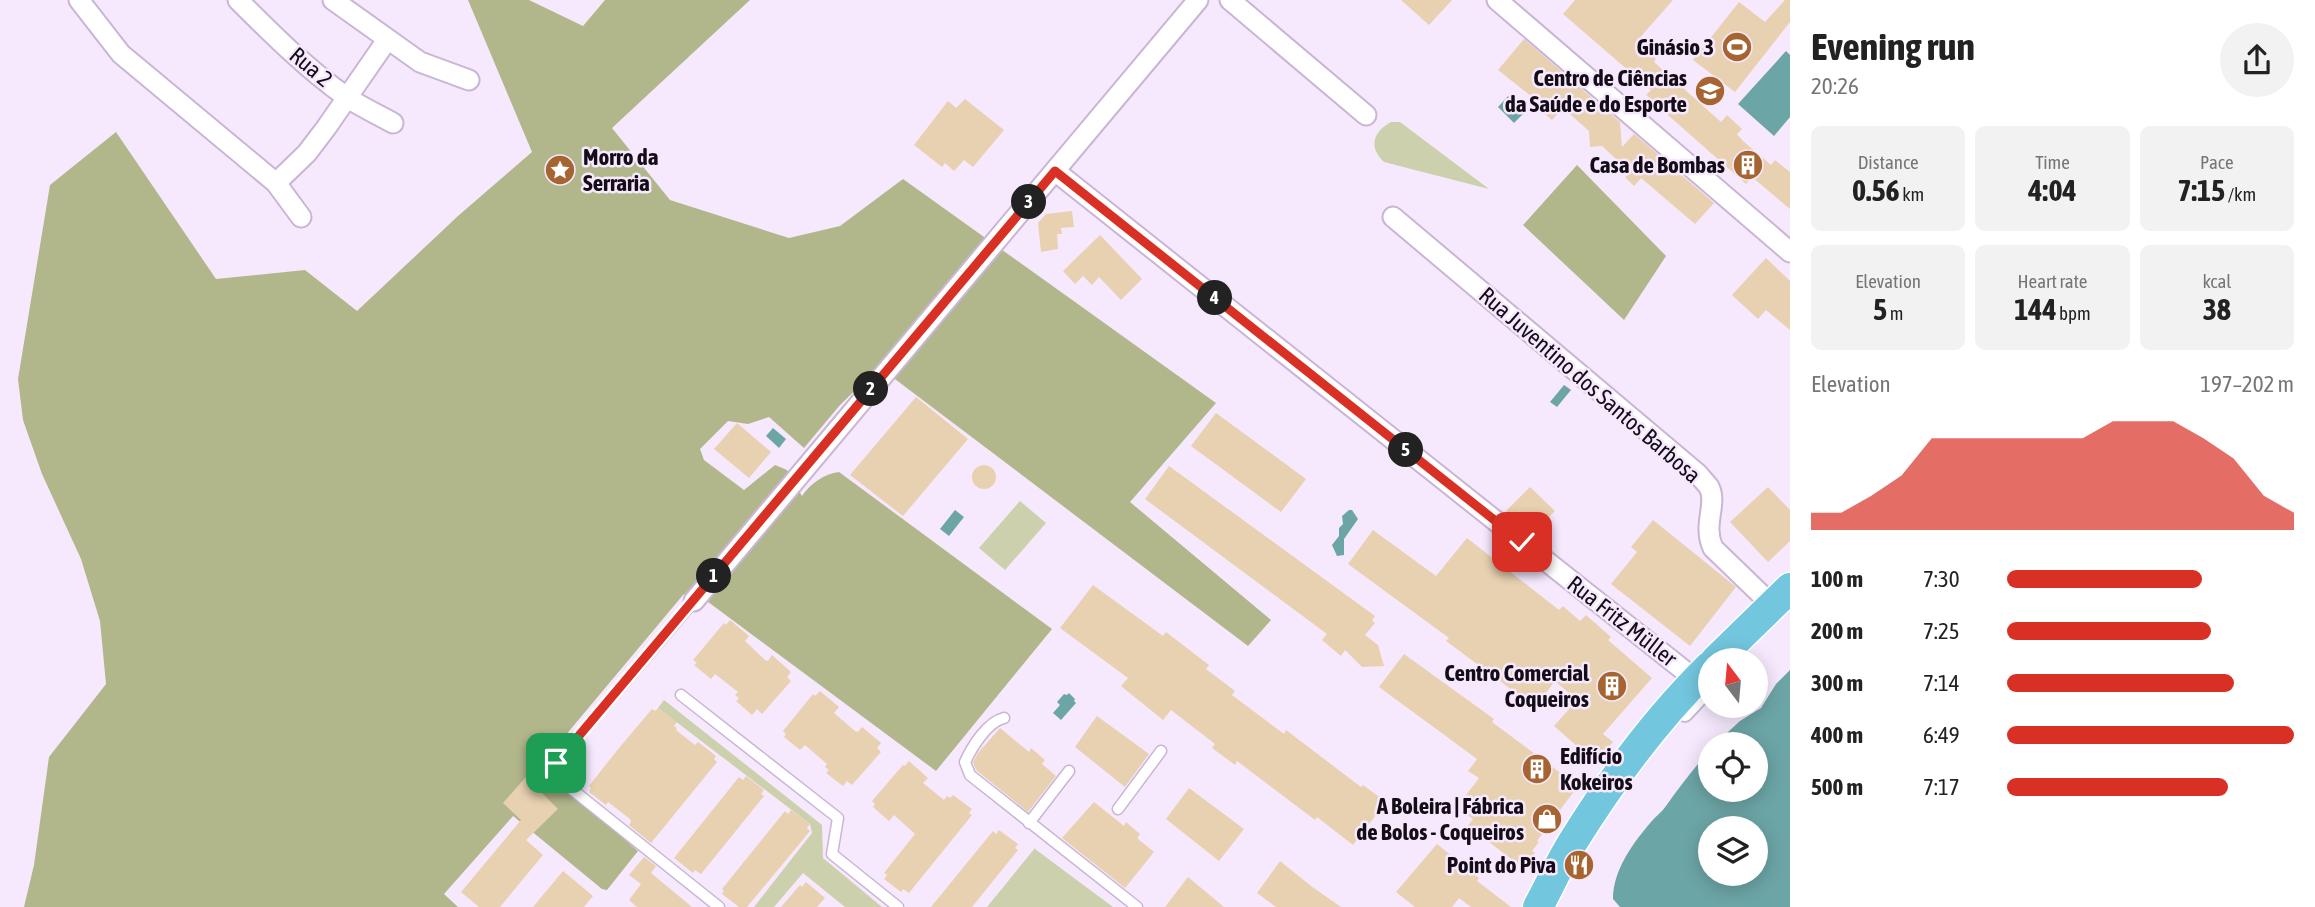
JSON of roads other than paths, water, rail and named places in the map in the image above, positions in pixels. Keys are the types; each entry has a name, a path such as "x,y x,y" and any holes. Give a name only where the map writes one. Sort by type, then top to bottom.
{"main road":[{"path":"1734,648 1784,600"},
{"path":"1538,907 1573,842 1615,779 1698,684"}],"street":[{"path":"79,0 121,54 276,183 301,217"},
{"name":"Rua 2","path":"238,0 275,37 348,98 393,123"},
{"path":"333,0 387,40 430,67 469,80"},
{"path":"694,601 1198,0"},
{"path":"1230,0 1366,115"},
{"path":"1497,0 1790,252"},
{"path":"276,183 307,153 387,40"},
{"name":"Rua Fritz Müller","path":"1055,171 1698,665"},
{"name":"Rua Juventino dos Santos Barbosa","path":"1393,217 1698,474 1710,488 1712,502 1708,536 1713,548 1784,600"},
{"path":"1746,648 1784,600"},
{"path":"1550,907 1582,849 1624,787 1682,716 1698,690"}],"lane":[{"path":"694,601 556,763 554,771 559,779 719,907"},
{"path":"681,695 838,818 832,854 898,907"},
{"path":"1004,718 994,722 969,753 965,762 966,769 1028,823 1137,907"},
{"path":"1118,809 1161,751"},
{"path":"1028,823 1069,771"}],"place":[{"name":"Ginásio 3","path":"1737,47"},
{"name":"Centro de Ciências da Saúde e do Esporte","path":"1710,91"},
{"name":"Casa de Bombas","path":"1748,165"},
{"name":"Morro da Serraria","path":"560,170"},
{"name":"Centro Comercial Coqueiros","path":"1612,686"},
{"name":"Edifício Kokeiros","path":"1537,769"},
{"name":"A Boleira | Fábrica de Bolos - Coqueiros","path":"1547,819"},
{"name":"Point do Piva","path":"1579,865"}]}
